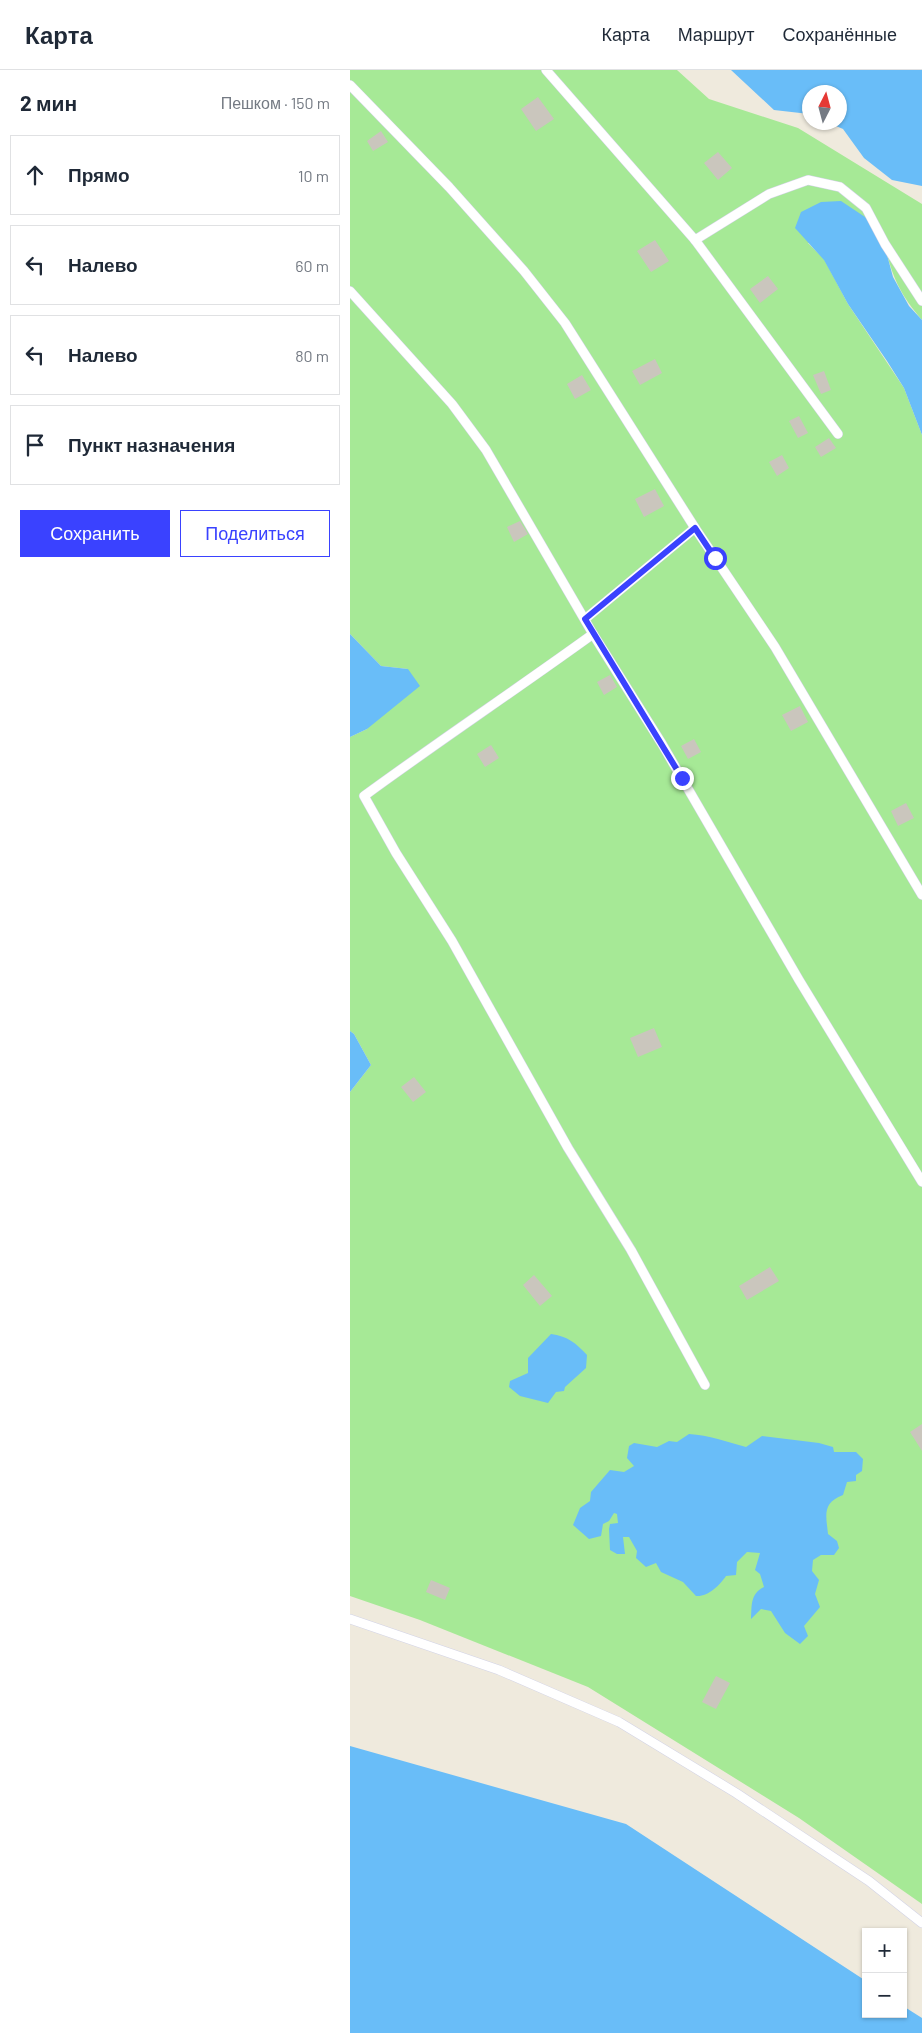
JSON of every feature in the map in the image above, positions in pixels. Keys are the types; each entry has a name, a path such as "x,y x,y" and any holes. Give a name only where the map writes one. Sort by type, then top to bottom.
{"lane":[{"path":"546,70 695,240 838,434"},
{"path":"350,85 449,187 524,270 565,322 695,528 775,647 922,895"},
{"path":"695,240 768,194 808,180 840,188 866,208 885,244 922,301"},
{"path":"350,291 452,404 486,450 593,634 662,744 799,980 922,1182"},
{"path":"585,619 695,528"},
{"path":"593,634 510,694 443,738 364,796 396,853 452,941 568,1148 631,1250 705,1385"},
{"path":"350,1619 499,1670 619,1722 736,1793 869,1881 922,1922"}],"green space":[{"path":"350,70 677,70 709,99 798,128 922,204 922,320 901,292 883,240 808,243 824,259 848,304 904,388 922,435 922,1904 799,1818 588,1687 420,1620 350,1596 350,1092 371,1065 354,1034 350,1031 350,737 367,729 408,669 381,666 350,634"}],"water":[{"path":"731,70 922,70 922,186 892,180 864,158 844,130 847,130 847,85 802,85 802,113 774,110"},
{"path":"841,201 865,217 883,240 893,277 909,306 922,320 922,435 904,388 848,304 824,260 795,228 801,212 821,202"},
{"path":"350,634 381,666 408,669 420,686 367,729 350,737"},
{"path":"350,1031 354,1034 371,1065 350,1092"},
{"path":"551,1334 567,1338 583,1351 587,1355 586,1368 565,1387 564,1391 556,1392 548,1403 520,1396 509,1387 510,1381 528,1373 528,1358"},
{"path":"689,1434 711,1437 746,1447 762,1436 819,1443 833,1447 834,1452 856,1452 863,1459 862,1471 856,1475 856,1481 847,1482 843,1495 836,1498 828,1506 826,1515 828,1534 837,1541 839,1548 834,1555 821,1555 813,1560 812,1571 819,1580 815,1594 820,1607 804,1626 808,1636 800,1644 785,1633 771,1611 761,1609 751,1619 754,1597 764,1587 760,1574 755,1570 760,1553 747,1552 737,1562 736,1575 726,1576 717,1587 705,1595 696,1596 683,1582 661,1572 656,1563 646,1567 636,1558 637,1551 629,1537 623,1537 625,1554 617,1554 610,1550 609,1529 610,1524 618,1523 617,1514 614,1513 609,1521 603,1524 601,1536 589,1539 573,1525 580,1508 590,1501 591,1492 610,1470 624,1472 634,1466 627,1458 629,1446 634,1443 657,1447 669,1441 677,1442"},
{"path":"350,1746 626,1824 862,1978 862,2018 907,2018 907,2009 922,2018 922,2033 350,2033"}],"building":[{"path":"538,97 554,119 536,131 521,109"},
{"path":"381,131 388,142 373,151 367,141"},
{"path":"718,152 732,168 718,180 704,163"},
{"path":"655,240 669,261 651,272 637,251"},
{"path":"768,276 778,289 760,303 750,289"},
{"path":"655,359 662,373 640,385 632,371"},
{"path":"824,371 831,390 821,394 813,375"},
{"path":"582,375 591,390 575,399 567,384"},
{"path":"799,416 808,433 798,438 789,421"},
{"path":"829,438 836,448 821,457 815,447"},
{"path":"782,455 789,468 777,476 769,462"},
{"path":"655,489 664,506 644,517 635,499"},
{"path":"520,521 528,534 514,542 507,527"},
{"path":"610,675 617,687 604,695 597,682"},
{"path":"800,706 808,722 791,731 782,715"},
{"path":"694,739 701,752 688,759 681,746"},
{"path":"491,745 499,758 485,767 477,754"},
{"path":"906,803 914,818 898,826 891,811"},
{"path":"654,1028 662,1047 638,1057 630,1038"},
{"path":"414,1077 426,1092 413,1102 401,1087"},
{"path":"770,1267 779,1281 747,1300 739,1286"},
{"path":"534,1275 552,1296 540,1306 523,1285"},
{"path":"922,1424 922,1451 910,1432"},
{"path":"431,1580 450,1588 445,1600 426,1592"},
{"path":"716,1676 730,1683 716,1709 702,1702"}],"route":[{"path":"682,778 585,619 695,528 715,558"}]}
